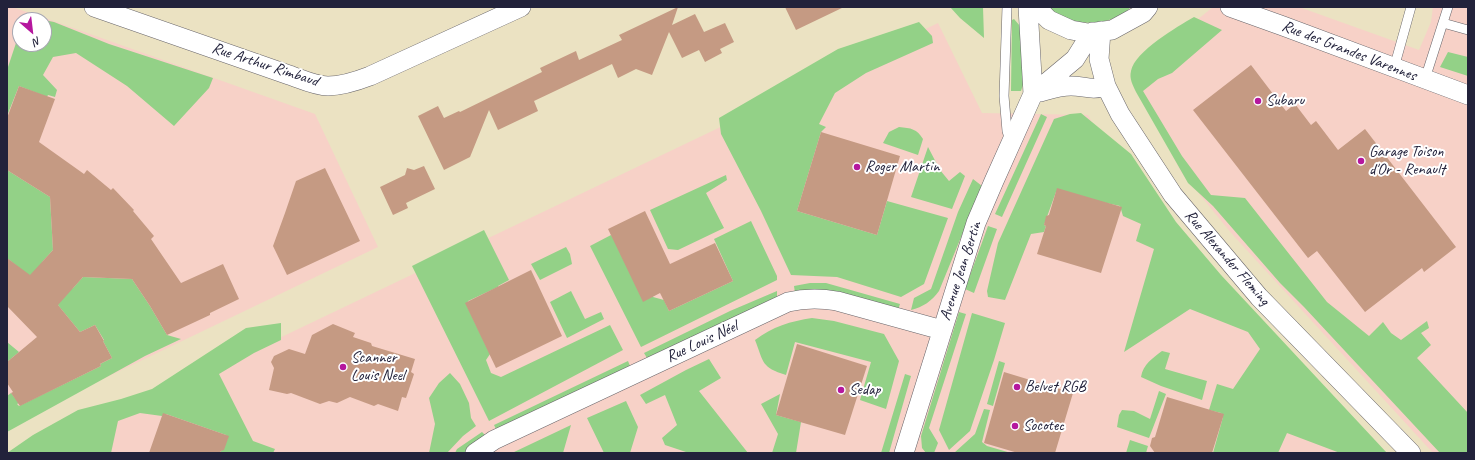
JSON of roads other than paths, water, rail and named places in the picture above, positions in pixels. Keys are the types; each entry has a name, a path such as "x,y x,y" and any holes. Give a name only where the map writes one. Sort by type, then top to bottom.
{"street":[{"name":"Rue Arthur Rimbaud","path":"94,7 315,84 328,86 356,81 370,76 522,7"},
{"name":"Avenue Jean Bertin","path":"904,453 976,223 1033,94 1028,7"},
{"path":"1036,7 1050,20 1071,30 1096,32 1112,30 1143,13 1148,7"},
{"name":"Rue des Grandes Varennes","path":"1230,7 1468,95"},
{"name":"Avenue Jean Bertin","path":"1033,94 1075,60 1096,32"},
{"name":"Rue Alexander Fleming","path":"1096,32 1099,59 1106,86 1120,114 1173,195 1259,297 1411,453"},
{"path":"1033,94 1058,86 1096,89 1106,86"},
{"name":"Rue Louis Néel","path":"475,453 494,440 788,302 820,298 837,301 942,330"}],"lane":[{"path":"1007,7 1004,96 1007,131 1011,144"},
{"path":"1394,68 1411,7"},
{"path":"1425,79 1448,7"},
{"path":"1443,23 1468,30"}],"place":[{"name":"Subaru","path":"1258,101"},
{"name":"Garage Toison d'Or - Renault","path":"1361,161"},
{"name":"Roger Martin","path":"857,167"},
{"name":"Scanner Louis Neel","path":"343,367"},
{"name":"Belvet RGB","path":"1017,387"},
{"name":"Sedap","path":"841,390"},
{"name":"Socotec","path":"1015,426"}]}
